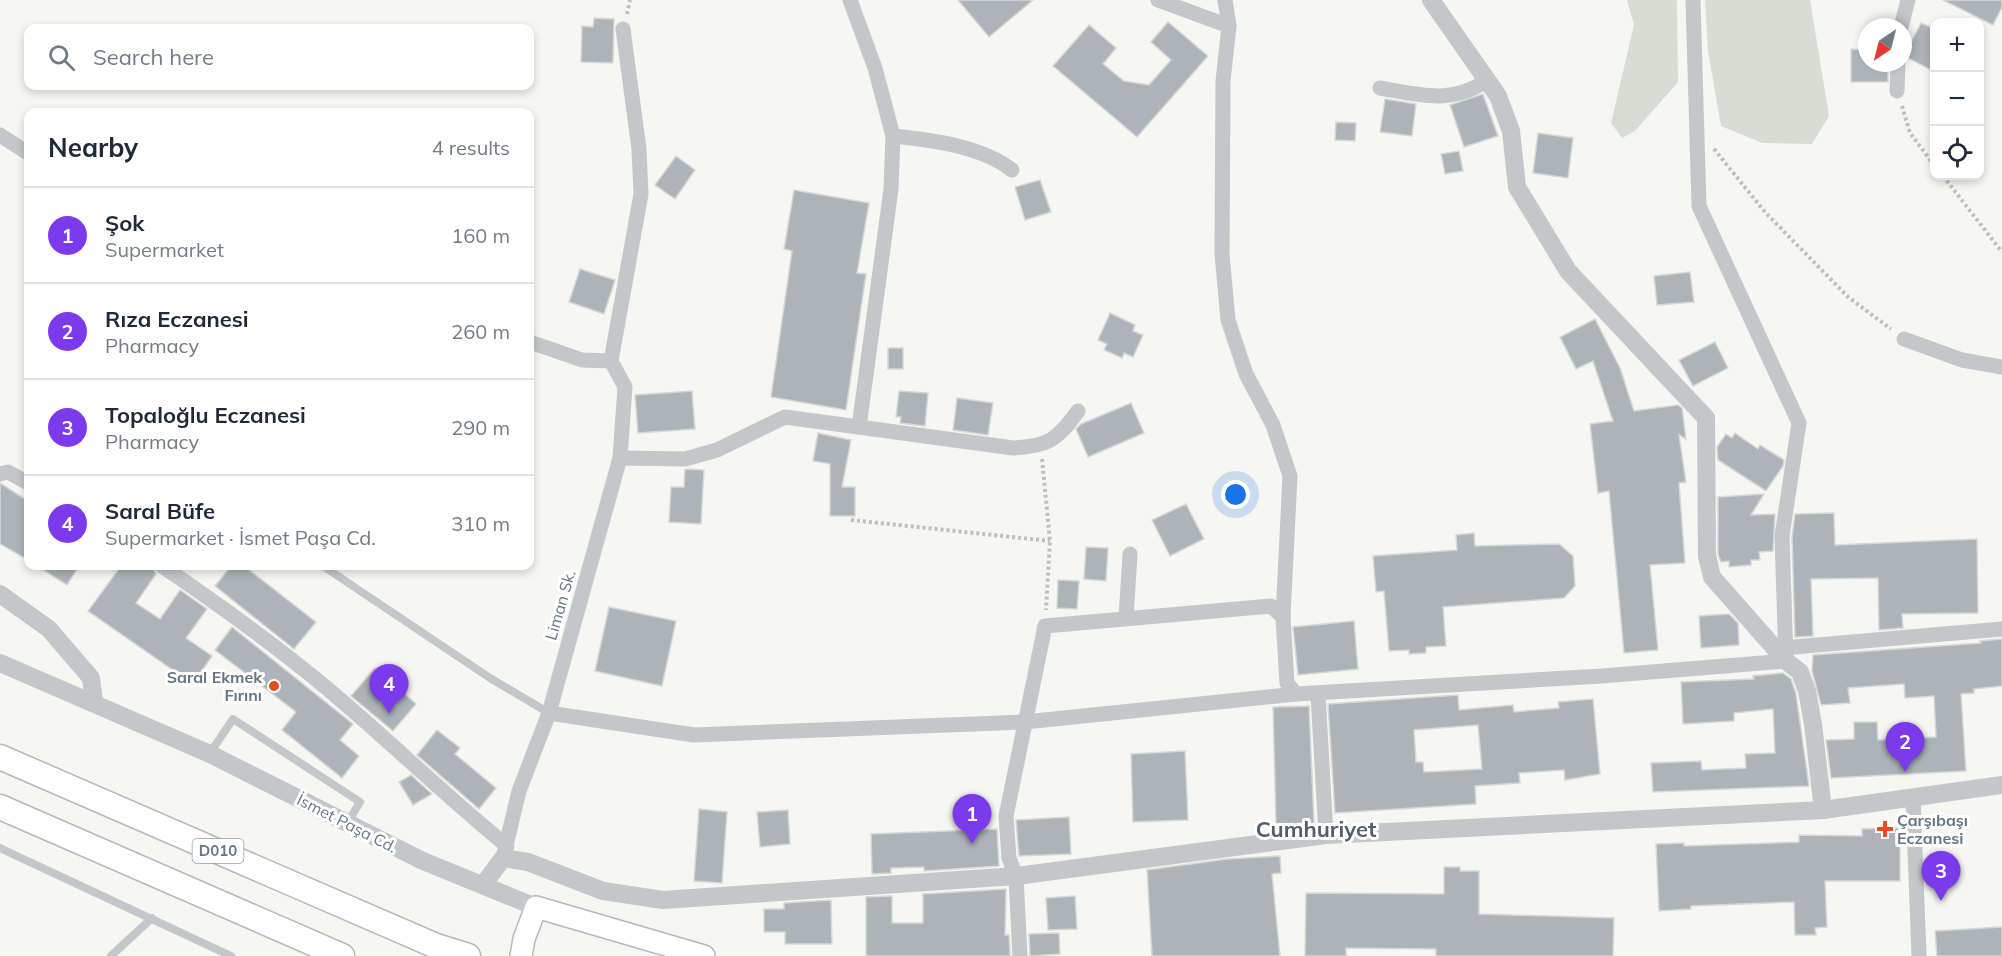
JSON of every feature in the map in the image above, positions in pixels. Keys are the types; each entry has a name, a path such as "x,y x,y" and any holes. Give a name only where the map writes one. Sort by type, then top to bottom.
{"highway":[{"name":"D010","path":"0,757 436,946 468,956"},
{"path":"0,807 342,956"}],"main road":[{"path":"521,956 524,939 537,907"},
{"name":"İsmet Paşa Cd.","path":"537,907 704,956"}],"street":[{"path":"850,0 875,68 893,136 891,189 858,427"},
{"path":"1158,0 1229,26"},
{"path":"1225,0 1229,26 1223,81 1222,254 1228,320 1246,374 1273,425 1290,476 1282,617 1287,683 1296,694"},
{"path":"1431,0 1498,96 1511,131 1516,187 1568,272 1706,418 1707,556 1712,577 1800,672 1807,691 1823,810"},
{"path":"1693,0 1699,206 1799,423 1782,536 1784,654"},
{"path":"1903,18 1908,0"},
{"path":"534,343 582,360 611,361 641,194 639,149 623,29"},
{"path":"1897,91 1898,72"},
{"path":"1380,88 1449,97 1471,91 1486,80"},
{"path":"0,135 24,150"},
{"path":"893,136 920,139 996,158 1012,170"},
{"path":"1904,339 1962,360 2002,368"},
{"name":"Liman Sk.","path":"505,852 519,791 549,713 620,458 625,387 611,361"},
{"path":"620,458 685,459 717,450 785,417 1013,448 1041,447 1061,435 1078,411"},
{"path":"0,474 8,472 24,481"},
{"path":"1126,618 1130,554"},
{"path":"168,570 255,630 349,707 505,852 603,891 663,900 1016,876 1326,835 1823,810 2002,785"},
{"path":"0,594 49,629 91,678 94,702"},
{"path":"1020,956 1016,876 1009,858 1006,816 1046,626 1271,606 1282,617"},
{"path":"549,713 694,735 1025,722 1296,694 1602,676 2002,629"},
{"name":"İsmet Paşa Cd.","path":"0,663 210,754 423,861 537,907"},
{"path":"1318,694 1326,835"},
{"path":"1913,797 1919,956"},
{"path":"483,885 505,852"}],"lane":[{"path":"329,570 490,678 549,713"},
{"path":"210,754 233,719 360,802 347,824"},
{"path":"0,848 231,956"},
{"path":"111,956 152,918"}],"path":[{"path":"1897,91 1910,133 1930,159"},
{"path":"1696,128 1766,212 1848,297 1904,339"},
{"path":"1946,180 2002,252"},
{"path":"1041,447 1050,541 1046,626"},
{"path":"851,520 1050,541"}],"shaded area":[{"path":"1627,0 1677,0 1678,82 1635,131 1622,138 1611,123 1634,25"},
{"path":"1705,0 1810,0 1829,116 1812,144 1762,143 1721,126 1708,51"}],"building":[{"path":"958,0 1033,0 989,37"},
{"path":"1943,0 2002,0 2002,7 1993,25 1984,20 1984,18 1979,18"},
{"path":"594,18 614,19 613,63 581,62 582,26 593,27"},
{"path":"1168,22 1208,56 1137,137 1053,66 1089,25 1116,48 1103,64 1124,81 1149,85 1171,60 1151,42"},
{"path":"1921,23 1930,27 1930,69 1912,60 1912,40"},
{"path":"1851,49 1858,49 1858,72 1888,72 1888,82 1851,82"},
{"path":"1483,94 1498,136 1464,147 1450,105"},
{"path":"1385,99 1416,104 1412,136 1380,132"},
{"path":"1336,122 1356,123 1355,141 1335,140"},
{"path":"1538,133 1573,138 1568,178 1533,173"},
{"path":"1459,151 1463,171 1445,174 1441,154"},
{"path":"676,156 695,170 675,199 655,185"},
{"path":"1040,180 1051,212 1025,220 1015,187"},
{"path":"794,190 869,203 857,273 866,274 846,410 771,397 792,251 784,249"},
{"path":"580,269 615,280 604,314 569,302"},
{"path":"1690,272 1694,302 1657,305 1654,276"},
{"path":"1110,313 1135,325 1133,331 1143,335 1133,357 1124,353 1122,358 1104,350 1107,344 1098,340"},
{"path":"1595,319 1620,368 1634,411 1678,405 1682,408 1686,439 1679,435 1686,482 1679,483 1685,563 1650,565 1658,650 1624,653 1609,491 1598,493 1590,424 1613,421 1593,361 1576,369 1560,337"},
{"path":"1715,342 1728,368 1693,386 1679,360"},
{"path":"888,348 903,348 903,369 888,369"},
{"path":"692,391 695,429 638,433 635,395"},
{"path":"899,391 928,393 925,426 900,423 901,417 896,417"},
{"path":"957,398 993,403 988,435 953,430"},
{"path":"1131,403 1144,433 1088,457 1076,429 1081,424"},
{"path":"818,433 851,440 842,487 855,487 855,516 830,516 830,464 813,461"},
{"path":"1735,433 1758,449 1760,445 1784,460 1783,466 1766,491 1718,460 1717,447 1726,434 1732,438"},
{"path":"685,469 704,470 701,524 669,522 671,487 684,487"},
{"path":"0,483 24,498 24,558 0,544"},
{"path":"1764,494 1751,515 1775,514 1773,551 1759,552 1760,560 1751,560 1751,565 1729,567 1729,561 1721,562 1718,554 1718,497"},
{"path":"1186,504 1204,539 1170,556 1152,520"},
{"path":"1834,513 1835,545 1977,539 1978,613 1902,614 1903,628 1879,630 1878,578 1811,579 1813,636 1795,637 1792,537 1795,514"},
{"path":"1474,533 1475,546 1559,544 1573,556 1575,586 1564,598 1443,607 1446,646 1426,647 1426,653 1409,654 1409,650 1389,651 1384,591 1376,592 1373,556 1457,550 1456,535"},
{"path":"1086,547 1108,548 1106,581 1084,579"},
{"path":"43,570 76,570 67,585"},
{"path":"118,570 154,570 156,574 136,603 160,619 180,590 207,609 186,638 212,656 193,684 88,611"},
{"path":"228,570 249,570 316,622 294,649 215,586"},
{"path":"1058,580 1079,581 1077,609 1057,608"},
{"path":"609,607 676,621 662,686 595,671"},
{"path":"1729,614 1738,623 1739,645 1701,648 1699,616"},
{"path":"1354,621 1358,669 1298,675 1293,627"},
{"path":"232,627 353,724 340,740 359,756 342,778 282,730 296,712 215,650"},
{"path":"2002,639 2002,686 1974,689 1974,693 1961,694 1966,771 1831,778 1826,740 1854,739 1854,722 1877,722 1878,740 1936,737 1934,696 1905,698 1904,684 1848,688 1850,703 1821,705 1812,671 1813,655 1981,643 1980,641"},
{"path":"375,668 416,704 393,731 351,696"},
{"path":"1783,673 1791,679 1796,694 1809,786 1653,792 1651,763 1701,761 1702,770 1746,768 1745,754 1775,753 1773,709 1734,713 1734,721 1683,724 1681,682 1754,679 1753,676"},
{"path":"1458,695 1459,710 1513,705 1514,712 1559,708 1558,702 1593,699 1600,774 1565,780 1564,770 1519,773 1520,783 1475,786 1476,804 1335,813 1328,704","holes":["1478,725 1482,769 1424,772 1423,762 1416,762 1414,730"]},
{"path":"1309,706 1314,823 1276,824 1273,707"},
{"path":"437,730 460,748 455,754 496,788 479,809 417,755"},
{"path":"1185,751 1188,820 1133,822 1131,754"},
{"path":"411,775 432,794 413,805 399,782"},
{"path":"699,809 727,812 722,883 694,881"},
{"path":"788,810 790,844 760,847 757,812"},
{"path":"1069,817 1071,854 1019,856 1016,820"},
{"path":"1900,828 1900,881 1825,881 1827,927 1815,928 1816,935 1795,935 1794,902 1691,906 1691,909 1659,911 1656,844 1684,843 1684,846 1799,842 1799,835 1862,836 1862,829"},
{"path":"997,829 999,866 924,871 924,867 891,868 891,873 872,874 871,834"},
{"path":"1280,856 1281,873 1272,874 1280,956 1152,956 1147,870 1227,859"},
{"path":"1444,867 1460,867 1460,871 1479,871 1479,914 1614,918 1613,956 1436,956 1436,949 1346,948 1346,956 1305,956 1306,893 1444,894"},
{"path":"1006,889 1005,935 1009,935 1010,956 866,956 866,897 892,896 892,923 923,923 923,894"},
{"path":"1075,896 1077,929 1048,930 1046,898"},
{"path":"831,900 832,944 785,944 785,932 764,932 764,909 784,909 784,903"},
{"path":"2002,927 2002,956 1937,956 1935,931"},
{"path":"1059,933 1060,954 1030,956 1029,934"}],"place":[{"name":"Saral Ekmek Fırını","path":"274,686"},
{"name":"Saral Büfe","path":"389,714"},
{"name":"Rıza Eczanesi","path":"1905,772"},
{"name":"Çarşıbaşı Eczanesi","path":"1885,829"},
{"name":"Şok","path":"972,844"},
{"name":"Topaloğlu Eczanesi","path":"1941,901"}],"district":[{"name":"Cumhuriyet","path":"1316,829"}]}
